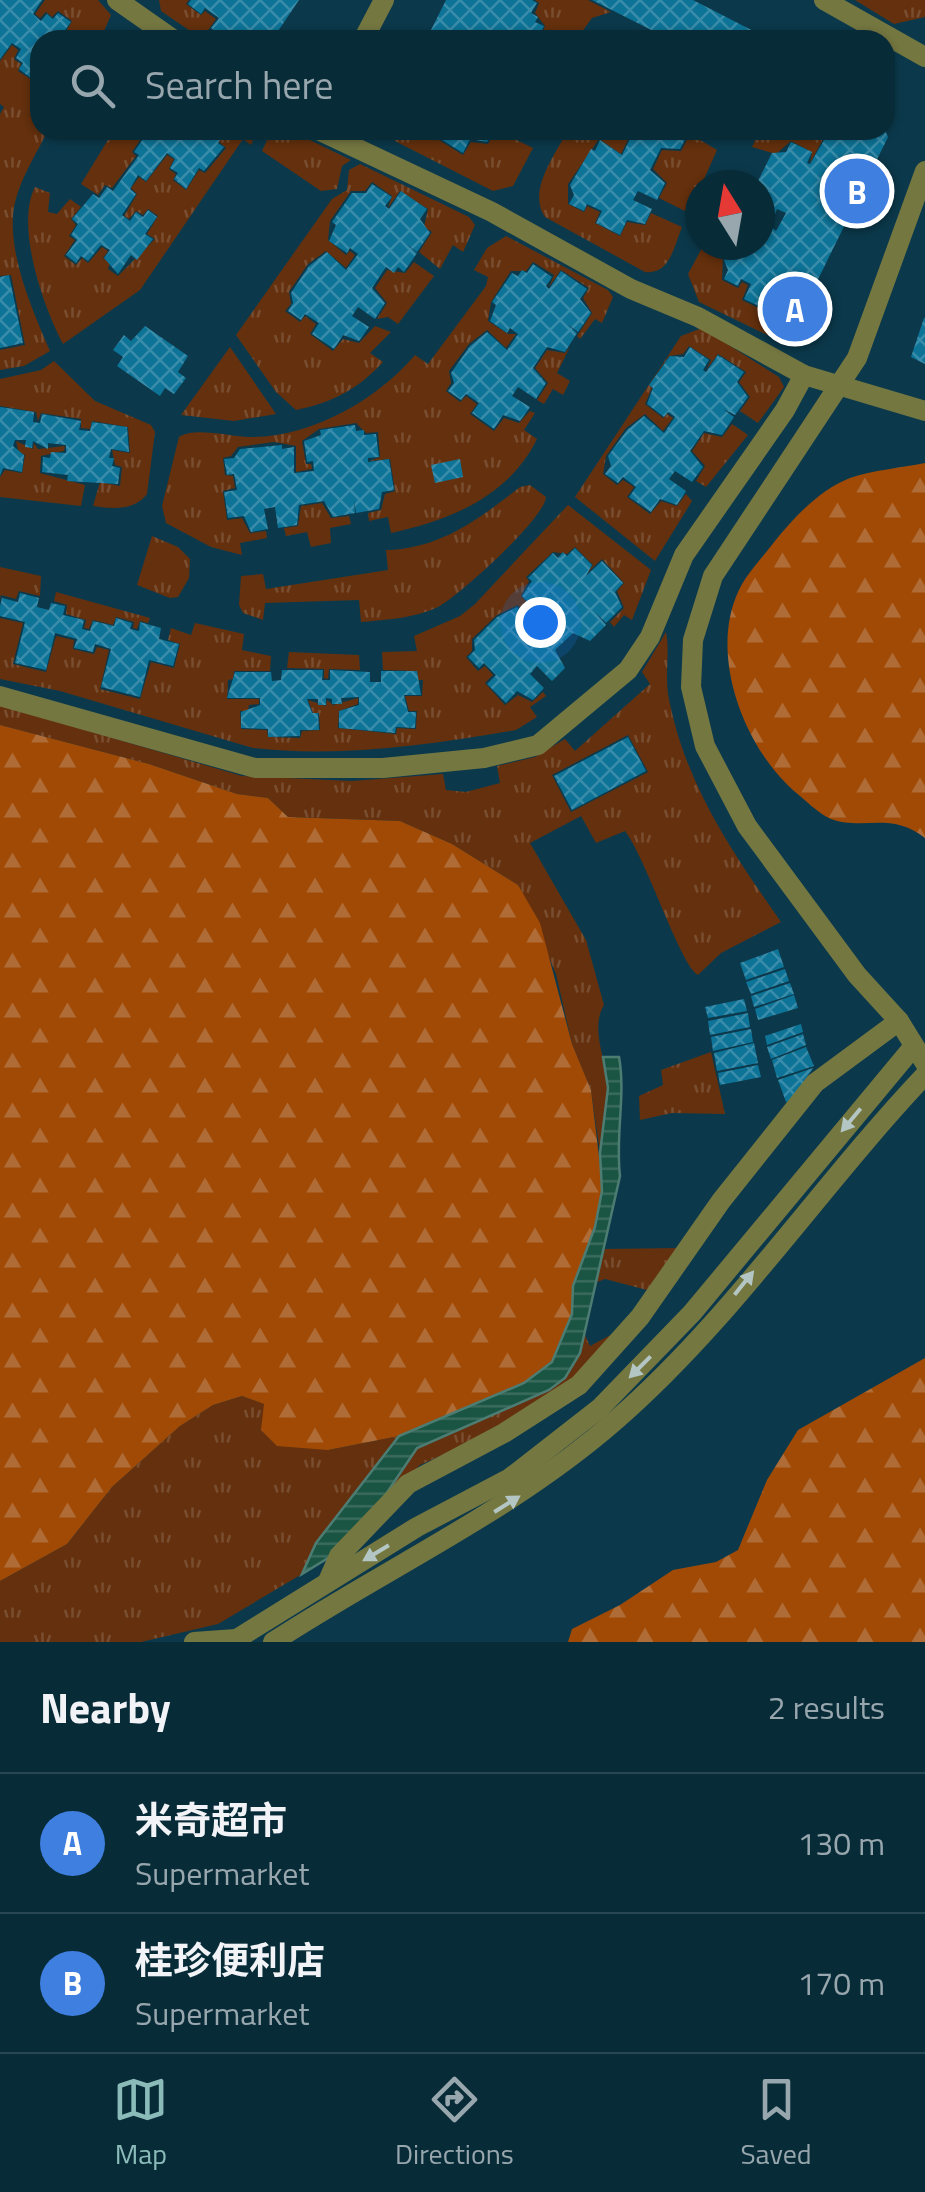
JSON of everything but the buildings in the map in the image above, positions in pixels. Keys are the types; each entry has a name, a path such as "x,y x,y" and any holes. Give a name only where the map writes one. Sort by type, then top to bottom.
{"street":[{"path":"117,0 160,30"},
{"path":"368,30 384,0"},
{"path":"824,0 878,30"},
{"path":"895,39 925,56"},
{"path":"339,140 492,212 804,375 925,411"},
{"path":"194,1642 234,1641 328,1581 510,1478 600,1408 692,1312 920,1054 899,1021 857,975 746,826 715,769 692,702 693,640 713,576 841,385 886,289 925,171"},
{"path":"0,696 227,762 271,770 383,768 484,758 538,746 628,670 657,624 684,555 804,375"},
{"path":"328,1581 339,1556 408,1484 520,1423 579,1384 640,1316 721,1202 815,1083 899,1021"},
{"path":"273,1642 512,1502 620,1417 732,1297 925,1075"}],"green space":[{"path":"45,0 98,0 111,15 104,30 67,30 72,21 58,11 52,17 46,12 40,18 35,14"},
{"path":"159,0 189,0 186,4 201,15 205,11 216,19 208,30 189,30 161,11"},
{"path":"535,0 588,0 611,12 592,18 583,30 543,30 545,26 535,13 539,3"},
{"path":"855,0 925,0 925,17 894,24"},
{"path":"12,45 18,50 14,59 21,64 18,71 30,79 30,140 43,140 17,194 13,233 24,285 50,351 24,366 0,370 0,350 25,345 11,275 0,276 0,114 4,107 0,104 0,61"},
{"path":"108,140 140,140 132,152 136,156 112,188 105,185 98,195 81,184"},
{"path":"242,140 140,290 63,344 40,288 30,244 28,223 35,187 50,193 48,212 57,214 70,199 81,207 71,219 76,225 69,236 75,240 64,256 76,265 82,258 88,263 102,247 108,251 103,258 110,263 108,269 118,276 155,239 147,234 158,216 148,209 143,215 136,211 129,219 124,216 137,194 131,188 139,177 146,182 167,155 174,159 169,169 176,174 173,180 186,190 199,170 205,173 226,148 219,142"},
{"path":"267,140 310,140 351,160 342,166 337,189 321,191 262,151"},
{"path":"439,140 463,155 471,142 488,144 490,140 517,140 533,148 513,186 493,191 395,141"},
{"path":"562,140 598,140 568,184 568,204 584,212 587,206 600,212 595,223 620,236 627,222 645,225 651,213 682,227 666,264 645,272 545,217 539,196"},
{"path":"600,140 628,140 621,154"},
{"path":"687,140 700,140 717,150 708,170 685,170 685,211 659,198 667,183 653,169 662,150 681,151"},
{"path":"755,140 823,140 810,163 812,152 791,141 776,154 752,147"},
{"path":"360,164 469,217 475,225 463,252 453,245 440,269 419,252 432,232 424,227 428,209 400,191 388,208 392,196 372,182 365,191 351,191 330,221 328,240 346,255 350,251 355,255 346,268 326,251 308,264 289,292 291,304 285,311 300,322 305,316 316,324 310,334 333,351 343,339 359,343 375,326 391,332 370,353 383,362 364,380 333,399 296,410 276,392 236,335 332,199 347,190 349,170"},
{"path":"506,236 608,290 613,297 602,323 595,319 580,339 577,336 592,313 583,298 589,288 561,270 549,287 554,275 533,262 526,271 511,271 491,302 488,321 508,334 516,334 506,348 487,330 469,344 449,371 451,383 446,391 460,402 466,396 477,404 470,414 494,431 504,418 519,423 530,411 535,413 524,430 537,439 511,476 456,513 391,533 388,517 369,521 368,513 381,510 385,494 395,491 390,459 369,461 380,457 378,432 366,433 356,423 319,429 302,441 306,464 311,464 312,469 296,472 296,446 274,442 238,447 231,456 223,458 225,475 233,476 235,488 223,491 227,520 242,518 250,533 266,531 267,538 240,543 242,555 211,547 166,523 162,506 179,437 193,433 247,437 294,432 361,402 415,355 428,364 486,286 488,277 474,270 487,248"},
{"path":"696,260 723,260 722,280 738,288 742,282 748,285 742,300 795,326 788,345 699,302 688,274"},
{"path":"414,262 434,276 398,324 388,317 377,319 387,303 375,288 387,270 405,273"},
{"path":"702,328 779,377 784,387 758,423 740,411 750,397 739,382 746,372 718,354 706,370 711,360 689,346 683,354 669,356 649,385 652,388 645,404 663,418 667,414 673,418 663,431 645,414 626,428 606,456 603,474 617,485 623,480 634,487 627,497 650,514 661,501 677,506 686,494 692,501 655,561 575,497 681,336"},
{"path":"230,347 276,414 234,421 181,415"},
{"path":"570,347 557,373 570,381 563,395 553,389 544,404 537,400 548,383 535,368 547,350 565,353"},
{"path":"54,361 95,401 151,425 155,432 147,494 142,500 115,508 93,506 100,482 120,486 122,467 115,465 112,450 130,453 128,427 92,421 90,429 81,428 81,419 41,413 38,421 36,412 0,406 0,379 41,370"},
{"path":"732,424 748,435 706,487 696,481 705,466 692,451 704,433 722,437"},
{"path":"16,441 33,449 34,443 38,449 65,446 64,451 41,456 40,473 85,485 81,506 0,497 0,477 5,470 22,473 25,455 19,453"},
{"path":"925,463 925,838 900,825 831,819 794,791 760,750 746,725 736,698 727,642 730,615 742,584 782,532 809,505 850,478"},
{"path":"530,485 546,497 532,522 481,573 429,611 361,622 359,600 265,603 263,620 243,613 239,605 241,576 263,574 266,589 388,570 386,550 441,538 474,521 520,487"},
{"path":"322,503 331,518 349,516 351,524 330,528 331,543 311,547 307,532 286,536 284,528 298,526 301,506"},
{"path":"568,505 651,570 632,620 624,615 614,627 610,622 624,608 617,591 624,583 602,559 586,574 593,565 575,547 567,554 553,552 526,577 529,581 521,596 536,612 541,609 546,614 533,626 518,605 497,615 472,639 472,651 466,657 478,671 485,666 493,675 485,683 505,705 518,695 532,702 543,692 546,696 530,707 537,717 516,730 351,751 253,748 60,691 0,679 0,618 23,623 13,664 46,672 56,636 74,640 73,649 94,654 97,647 109,650 100,689 140,699 151,662 174,668 180,644 168,640 171,628 191,635 195,623 244,634 242,650 271,656 270,671 234,671 233,679 228,680 227,699 259,699 259,704 249,705 248,711 240,711 241,729 267,730 268,737 300,738 302,731 320,730 319,713 313,713 308,700 326,706 327,700 333,705 358,698 358,704 339,711 338,728 396,734 397,728 416,729 417,711 409,711 405,696 422,696 423,680 418,680 417,671 383,670 382,652 417,651 414,636 460,616 475,604"},
{"path":"152,536 178,547 190,559 189,578 178,597 170,598 137,585"},
{"path":"0,567 41,576 40,596 19,591 16,599 1,595 0,599"},
{"path":"56,592 150,618 148,623 140,621 137,629 133,628 134,622 116,617 113,625 93,620 89,629 84,628 86,620 66,614 67,605 54,601"},
{"path":"666,632 668,694 685,756 711,814 781,922 721,953 698,975 682,952 625,831 596,843 581,816 530,843 586,940 604,1005 598,1025 608,1090 600,1153 591,1090 572,1044 556,974 518,885 452,844 400,821 288,817 268,798 237,794 149,764 0,725 0,705 242,776 352,781 443,774 446,790 466,792 500,783 497,766 535,757 565,739 575,751 650,684 642,672","holes":["628,735 648,772 571,812 552,775"]},
{"path":"289,652 359,655 360,670 329,669 328,679 324,678 324,669 287,668"},
{"path":"0,725 149,764 237,794 268,798 288,817 400,821 452,844 518,885 540,923 572,1044 591,1090 603,1190 595,1227 573,1286 572,1314 552,1363 524,1383 399,1436 328,1450 277,1446 261,1430 264,1404 242,1396 213,1405 180,1426 112,1487 67,1544 0,1581"},
{"path":"711,1052 725,1114 672,1113 640,1120 639,1096 663,1085 661,1070"},
{"path":"681,1248 647,1290 605,1279 592,1284 605,1249"},
{"path":"616,1332 581,1373 480,1438 420,1465 382,1500 417,1448 549,1390 580,1353 584,1333 590,1346"},
{"path":"925,1358 925,1642 568,1642 572,1629 620,1605 673,1570 716,1562 738,1550 767,1480 798,1430"},
{"path":"242,1396 265,1404 328,1450 399,1436 316,1543 302,1574 218,1624 141,1642 0,1642 0,1581 67,1544 112,1487 180,1426 213,1405"}],"shaded area":[{"path":"603,1057 619,1057 620,1176 580,1353 565,1378 549,1390 417,1448 382,1500 328,1558 302,1574 316,1543 399,1436 524,1383 552,1362 572,1314 573,1286 595,1227 602,1191 600,1153 608,1088"}],"place":[{"name":"桂珍便利店","path":"857,191"},
{"name":"米奇超市","path":"795,309"}]}
